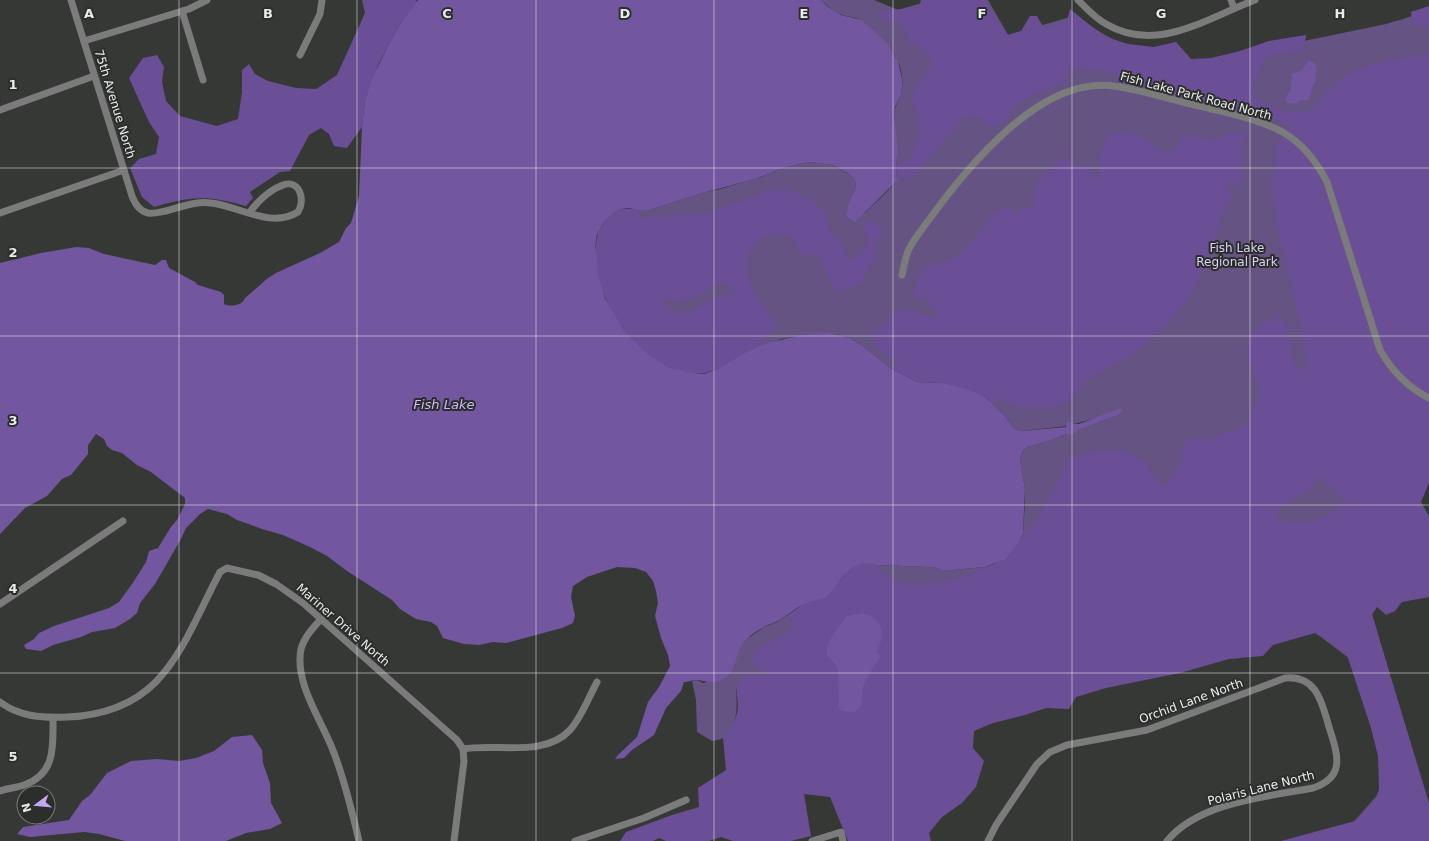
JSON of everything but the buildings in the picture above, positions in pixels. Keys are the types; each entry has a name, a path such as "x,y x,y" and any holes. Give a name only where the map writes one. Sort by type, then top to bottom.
{"street":[{"name":"75th Avenue North","path":"71,0 124,170 137,206 143,211 152,214 205,203 221,204 249,213"},
{"path":"84,41 182,11 208,0"},
{"path":"300,55 320,14 322,0"},
{"path":"1078,0 1097,18 1106,24 1128,34 1145,36 1160,36 1173,33 1255,0"},
{"path":"1231,0 1234,8"},
{"path":"182,11 203,80"},
{"path":"0,110 94,76"},
{"name":"Fish Lake Park Road North","path":"902,275 909,249 936,210 965,173 986,150 1012,126 1043,103 1065,92 1091,86 1113,86 1126,88 1258,121 1280,130 1305,149 1321,172 1331,193 1380,350 1389,365 1402,381 1429,398"},
{"path":"0,213 124,170"},
{"path":"283,184 293,186 302,196 301,206 298,212 287,217 264,217 249,213 262,198 283,184"},
{"path":"0,604 123,522"},
{"name":"Mariner Drive North","path":"53,718 90,716 106,712 122,706 150,688 172,664 220,572 225,568 258,575 276,584 303,603 457,740 463,749"},
{"path":"321,619 308,634 301,650 300,660 302,676 311,703 334,751 345,783 359,841"},
{"name":"Orchid Lane North","path":"988,841 996,825 1037,764 1057,748 1147,730 1175,721 1281,679 1290,677 1304,681"},
{"name":"Polaris Lane North","path":"1167,841 1184,825 1211,811 1241,802 1320,786 1332,776 1338,759 1328,723 1320,696 1315,689 1304,681"},
{"path":"454,841 464,761 463,749 474,747 535,746 555,742 571,730 597,682"},
{"path":"0,702 19,713 53,718 53,753 45,770 39,777 31,782 0,791"},
{"path":"575,841 644,818 686,800"},
{"path":"812,841 841,832 843,841"}],"green space":[{"name":"Fish Lake Regional Park","path":"821,0 874,0 898,10 932,0 988,0 1008,35 1077,15 1103,34 1132,45 1154,47 1176,42 1184,68 1216,59 1386,24 1429,11 1429,470 1370,607 1429,807 1416,841 1350,826 1381,791 1382,749 1358,665 1313,631 763,770 736,688 736,714 735,720 729,732 721,739 712,741 697,732 696,700 692,681 696,680 704,683 734,667 736,656 741,645 747,639 764,627 777,622 806,603 822,599 839,583 846,572 860,563 930,567 943,571 985,567 995,564 1019,542 1023,533 1025,489 1020,459 1023,450 1027,447 1049,441 1066,434 1073,434 1077,430 1116,416 1096,418 1067,426 1022,431 1015,429 1003,414 984,396 892,369 860,344 849,338 828,332 781,339 718,369 597,234 604,222 612,213 621,209 649,210 761,177 784,168 809,162 832,165 849,174 855,181 856,187 849,202 865,213 891,188 896,181 897,176 894,114 902,88 899,63 885,42 864,22 857,18 837,13"}],"shaded area":[{"path":"362,0 416,0 417,2 401,22 379,63 365,100 362,127 347,148 334,146 329,134 321,128 309,135 290,171 280,172 250,192 253,198 246,206 233,202 200,198 154,207 142,197 130,168 139,159 156,154 159,137 149,122 129,78 143,58 157,55 164,67 162,82 166,101 180,116 217,126 238,119 242,92 242,70 249,64 255,74 268,81 296,88 316,89 337,75 365,13"},
{"path":"921,0 985,0 1008,35 1021,31 1030,16 1037,16 1044,28 1067,21 1070,9 1093,28 1109,38 1128,44 1154,47 1176,42 1191,59 1211,58 1240,51 1269,41 1306,35 1304,50 1268,55 1254,82 1252,95 1272,108 1292,112 1308,112 1344,76 1368,65 1429,54 1429,483 1421,502 1429,516 1429,597 1402,602 1395,611 1386,615 1377,607 1372,615 1429,803 1429,841 1281,841 1355,821 1375,801 1379,789 1378,756 1371,728 1346,652 1315,633 1273,645 1263,656 1229,659 1180,673 1106,688 1076,697 1069,709 1046,708 993,723 974,731 973,748 984,761 976,787 962,803 942,817 929,833 931,841 848,841 830,797 804,794 811,836 791,841 733,841 721,837 709,841 666,841 659,838 653,841 620,841 626,832 699,807 698,788 726,770 723,738 735,720 738,707 738,683 740,679 753,674 762,677 764,674 752,659 755,654 762,647 777,638 788,634 792,624 791,613 806,603 822,599 831,591 846,572 860,563 868,562 876,565 881,572 897,581 916,585 933,584 964,577 1006,559 1030,527 1034,526 1070,459 1097,450 1124,451 1142,459 1160,485 1167,482 1182,461 1184,441 1197,437 1208,441 1230,431 1241,428 1248,421 1256,404 1259,387 1247,354 1251,334 1265,322 1280,317 1285,324 1291,344 1293,363 1295,367 1300,370 1308,364 1278,228 1271,186 1277,145 1290,127 1274,118 1248,108 1225,107 1186,98 1133,83 1100,70 1069,68 1066,82 1034,94 1013,107 1007,121 991,127 981,118 965,116 910,179 897,176 896,165 911,158 918,136 918,117 912,101 916,87 930,68 931,59 907,37 899,20 886,21 878,15 884,11 919,7","holes":["1317,475 1346,500 1338,509 1317,520 1302,522 1276,521 1279,507 1313,487"]},
{"path":"1429,6 1429,27 1412,24 1411,12"},
{"path":"1129,132 1145,138 1159,152 1177,149 1183,135 1210,140 1230,134 1251,133 1242,143 1242,184 1236,185 1227,182 1225,187 1232,196 1222,215 1209,258 1188,300 1157,334 1130,356 1086,380 1075,394 1053,408 1019,407 999,399 991,402 984,396 944,383 917,382 892,369 898,363 880,350 871,336 899,310 913,311 931,317 941,318 931,307 926,297 916,298 913,294 920,274 929,265 956,259 981,231 995,210 998,211 1008,207 1017,214 1022,209 1036,206 1033,194 1038,182 1053,169 1059,161 1063,159 1067,159 1080,166 1085,166 1093,174 1097,181 1099,181 1098,160 1106,138 1111,134"},
{"path":"771,190 789,190 811,200 825,212 828,229 843,245 847,259 858,258 867,247 869,236 862,227 868,221 878,226 881,234 875,244 874,249 876,256 864,275 863,283 837,292 823,264 820,254 804,256 791,237 776,234 768,236 755,244 751,250 747,264 749,280 761,303 777,325 767,337 751,350 733,361 709,372 692,373 663,365 654,360 637,345 624,330 612,311 603,292 597,271 595,251 599,233 609,217 618,210 636,210 641,218 695,214 713,211","holes":["730,284 735,292 725,297 713,298 690,313 675,311 664,303 665,298 678,302 694,298 714,285"]}],"water":[{"name":"Fish Lake","path":"418,0 821,0 828,7 841,15 862,20 887,43 898,61 902,79 901,94 895,107 894,114 898,152 896,165 897,180 895,183 855,222 846,216 849,202 856,187 855,181 849,174 832,165 809,162 784,168 755,179 706,192 649,210 636,210 629,208 621,209 613,213 604,222 597,234 595,247 598,274 605,298 622,327 651,357 671,368 704,374 718,369 761,345 801,335 828,332 849,338 860,344 892,369 917,382 944,383 984,396 1003,414 1015,429 1022,431 1066,427 1067,423 1070,421 1073,424 1079,424 1121,408 1123,411 1116,416 1078,430 1075,433 1069,435 1066,434 1049,441 1027,447 1023,450 1020,459 1025,489 1023,533 1019,542 1006,559 985,567 943,571 930,567 876,565 866,563 854,567 843,576 830,593 822,599 803,605 778,621 751,635 742,644 732,671 723,679 713,682 696,680 684,682 681,691 666,708 654,735 632,750 624,758 615,759 637,737 648,702 659,687 670,666 668,655 661,638 655,616 658,603 653,581 646,572 635,568 617,567 587,577 573,586 571,597 575,616 573,623 562,628 506,643 493,642 479,645 464,644 443,638 437,626 431,622 416,619 400,609 392,600 347,571 327,556 310,547 283,535 237,520 227,514 208,509 200,514 186,528 155,584 140,603 137,613 130,619 115,628 92,632 81,637 53,645 41,651 26,649 24,645 34,639 39,633 54,626 109,608 119,602 146,562 149,551 158,548 177,520 185,504 185,498 151,472 137,465 122,453 112,450 107,446 104,439 96,434 88,445 88,454 71,475 62,479 47,496 25,508 0,534 0,263 41,253 76,247 89,248 104,254 155,265 162,260 166,260 169,268 198,285 221,292 224,295 224,304 233,306 244,301 245,298 276,273 320,253 339,242 346,228 351,223 359,196 362,127 365,100 372,79 387,48 401,22"},
{"path":"1309,60 1315,63 1317,69 1315,76 1316,80 1308,100 1300,100 1296,104 1287,103 1285,100 1291,90 1292,74 1302,70"},
{"path":"863,613 875,619 881,628 882,633 880,645 877,651 880,657 863,687 861,706 855,712 842,711 839,708 837,668 828,656 828,647 833,635 847,616"},
{"path":"252,735 262,750 263,763 270,783 271,803 282,823 270,829 246,833 226,841 125,841 99,834 84,832 30,837 17,834 23,827 36,825 56,825 56,822 69,820 82,801 90,795 107,773 131,761 157,759 179,761 196,758 214,751 232,737"}]}
